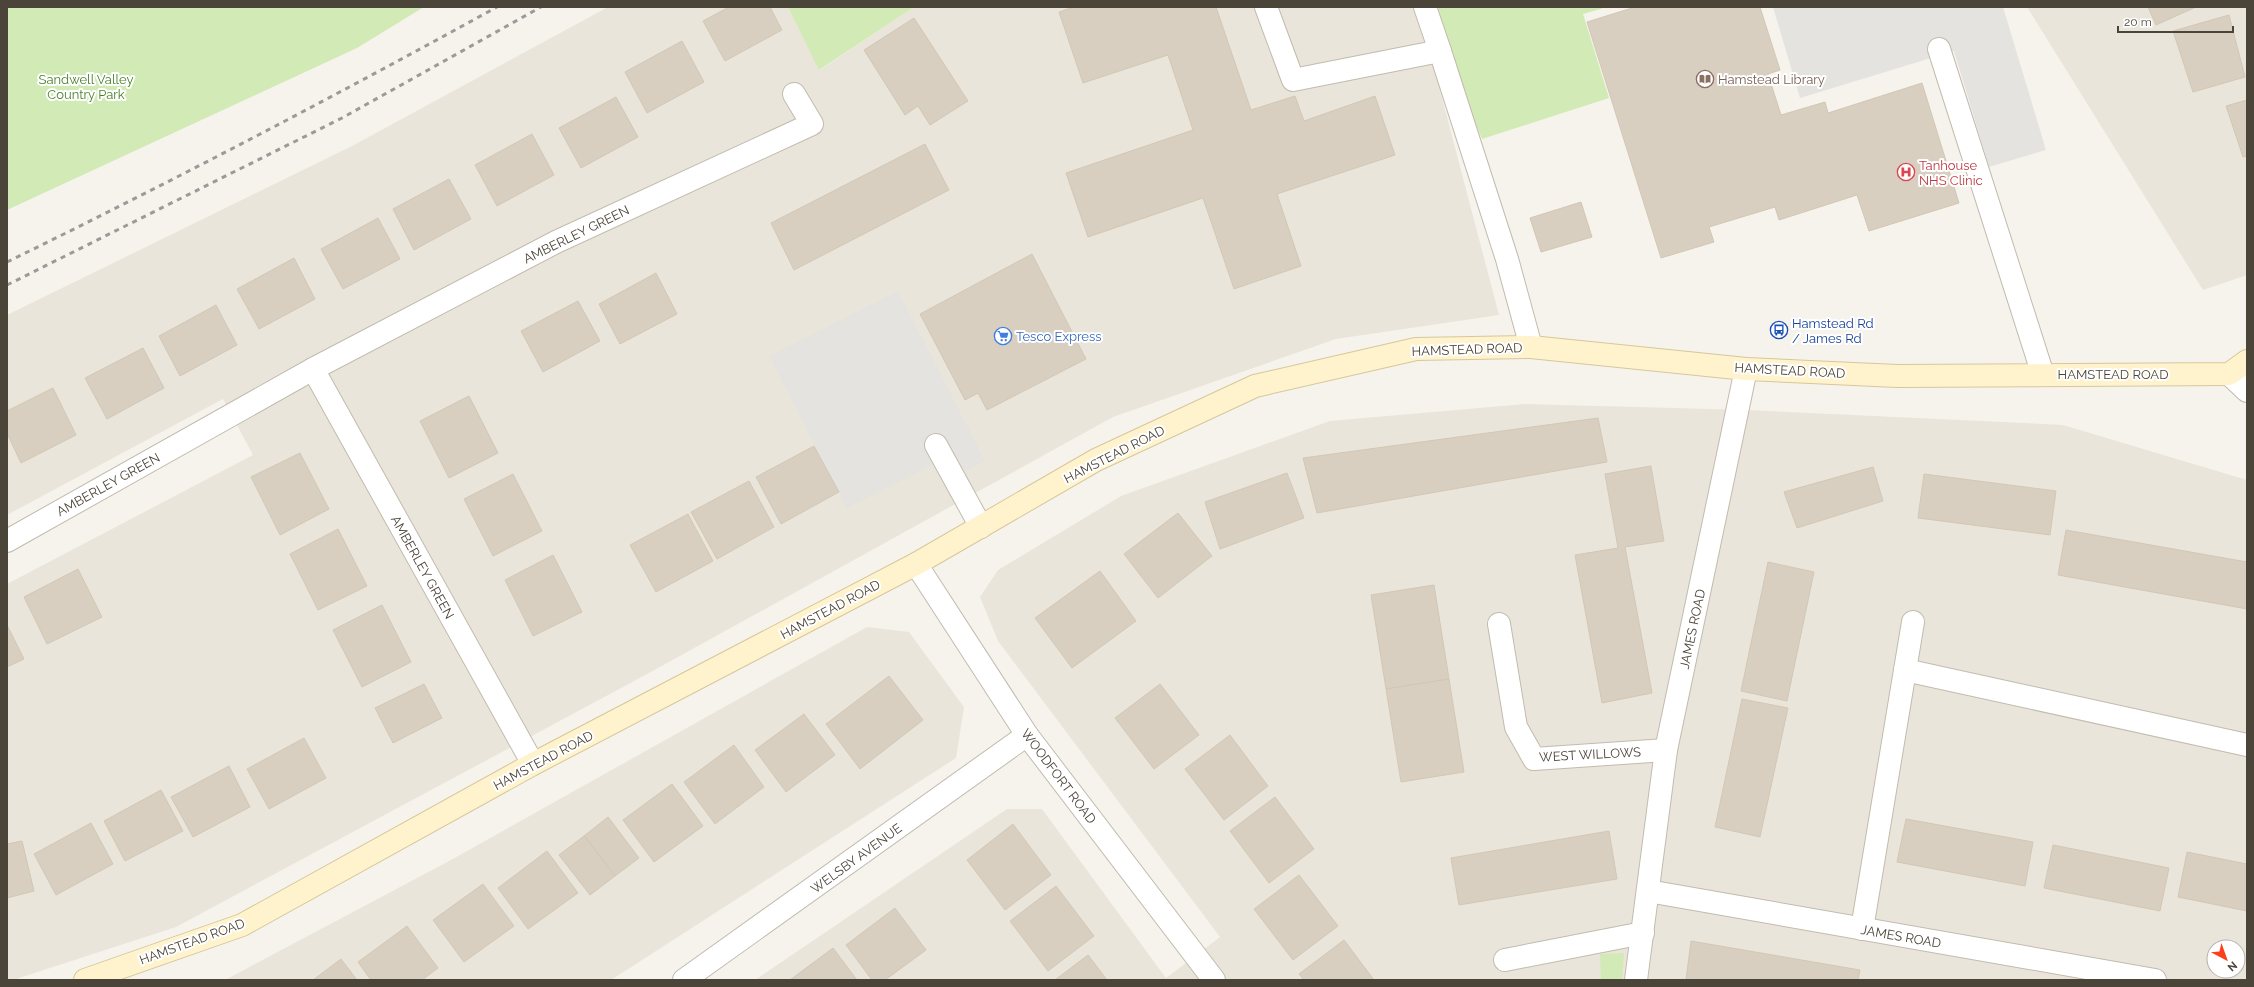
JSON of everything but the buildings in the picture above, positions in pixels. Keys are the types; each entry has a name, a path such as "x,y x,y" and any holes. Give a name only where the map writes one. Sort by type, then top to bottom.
{"main road":[{"name":"HAMSTEAD ROAD","path":"85,980 242,925 533,764 916,564 1096,460 1255,386 1416,349 1531,347 1746,369 1897,376 2229,374"},
{"path":"2229,374 2247,360"}],"street":[{"path":"1266,7 1293,80 1440,51"},
{"path":"1425,7 1507,259 1531,347"},
{"path":"1939,49 2043,375"},
{"name":"AMBERLEY GREEN","path":"7,541 313,369 556,242 812,124 794,94"},
{"name":"AMBERLEY GREEN","path":"313,369 533,764"},
{"name":"JAMES ROAD","path":"1636,980 1666,750 1746,369"},
{"path":"2229,374 2247,391"},
{"path":"936,445 981,527"},
{"name":"WOODFORT ROAD","path":"916,564 1027,735 1214,980"},
{"path":"1862,929 1913,622"},
{"name":"WEST WILLOWS","path":"1499,624 1516,727 1534,759 1666,750"},
{"path":"1905,670 2247,746"},
{"name":"WELSBY AVENUE","path":"684,980 1027,735"},
{"name":"JAMES ROAD","path":"1648,891 2155,980"},
{"path":"1505,960 1642,933"}],"shaded area":[{"path":"608,7 788,7 820,70 914,7 1414,7 1432,60 1499,315 1336,339 1113,417 649,673 176,927 13,980 7,980 7,584 253,455 223,399 7,515 7,315 352,146"},
{"path":"1773,7 2003,7 2046,150 1989,167 1954,51 1800,98"},
{"path":"2027,7 2247,7 2247,275 2203,290"},
{"path":"898,291 985,461 952,478 942,460 847,508 769,356"},
{"path":"1525,404 1747,410 2063,425 2247,480 2247,980 755,980 1007,809 1042,809 1166,978 1220,937 998,641 980,597 998,570 1121,496 1330,421"},
{"path":"867,627 909,632 964,707 956,758 611,980 225,980 451,860"}],"green space":[{"name":"Sandwell Valley Country Park","path":"7,7 424,7 357,48 7,210"},
{"path":"788,7 914,7 819,70"},
{"path":"1431,7 1607,7 1583,14 1609,98 1482,139 1443,47"},
{"path":"1624,953 1622,980 1601,980 1600,954"}],"railway":[{"path":"7,262 254,138 497,7"},
{"path":"7,285 342,118 541,7"}],"place":[{"name":"Hamstead Library","path":"1705,79"},
{"name":"Tanhouse NHS Clinic","path":"1906,172"},
{"name":"Hamstead Rd / James Rd","path":"1779,330"},
{"name":"Tesco Express","path":"1003,336"}]}
